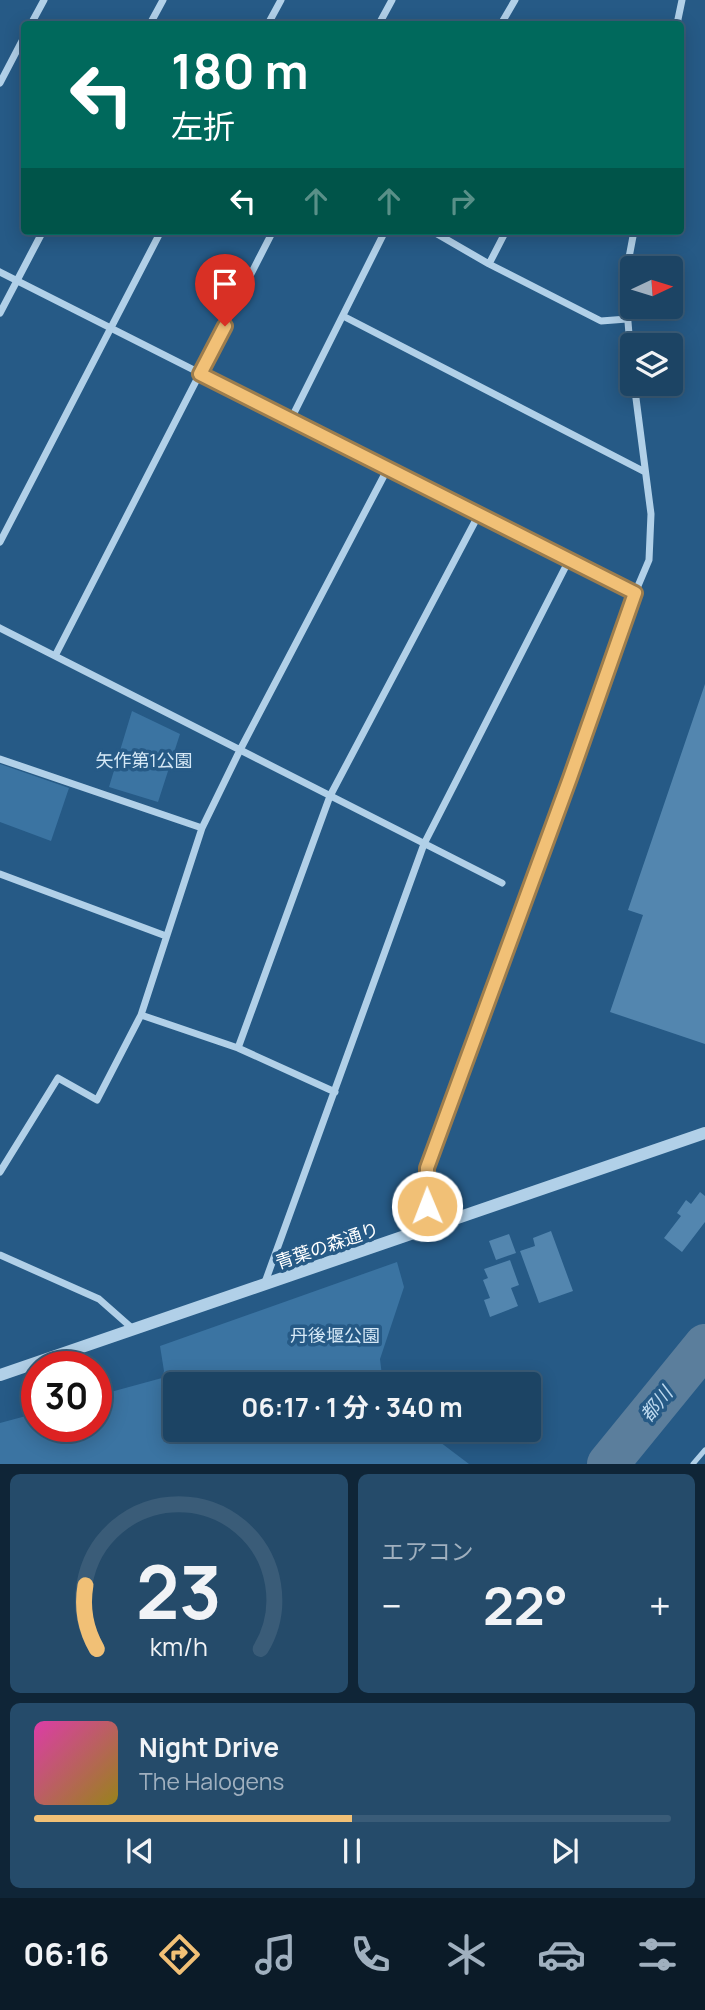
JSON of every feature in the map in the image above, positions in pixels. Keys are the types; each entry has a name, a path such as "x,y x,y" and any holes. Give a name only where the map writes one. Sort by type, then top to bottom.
{"street":[{"path":"33,21 44,0"},
{"path":"152,21 163,0"},
{"path":"270,21 281,0"},
{"path":"381,21 392,0"},
{"path":"503,21 515,0"},
{"path":"678,21 682,0"},
{"path":"0,83 21,43"},
{"path":"0,313 41,235"},
{"path":"0,542 159,235"},
{"path":"55,656 271,235"},
{"path":"291,419 383,235"},
{"path":"439,235 489,264 601,321 627,320"},
{"path":"489,264 504,235"},
{"path":"628,333 625,286 633,235"},
{"path":"0,272 635,593"},
{"path":"343,316 645,472"},
{"path":"434,1227 427,1206 427,1168 649,560 651,514 636,396"},
{"path":"0,1172 58,1078 97,1100 141,1015 202,828 388,468"},
{"path":"238,1048 330,796 479,514"},
{"path":"264,1286 424,844 569,560"},
{"path":"0,628 502,883"},
{"path":"0,759 202,828"},
{"path":"0,874 166,936"},
{"path":"141,1015 238,1048 335,1092"},
{"name":"青葉の森通り","path":"0,1375 705,1133"},
{"path":"0,1255 99,1299 134,1329"}],"lane":[{"path":"693,1464 705,1450"}],"green space":[{"name":"矢作第1公園","path":"132,711 180,734 158,802 109,787"},
{"path":"0,764 69,788 51,841 0,822"},
{"name":"丹後堰公園","path":"397,1262 404,1287 380,1359 382,1372 164,1372 160,1346"},
{"name":"丹後堰公園","path":"163,1374 163,1442 440,1442 469,1464 0,1464 0,1423 21,1417 21,1442 112,1442 112,1392 162,1378"}],"building":[{"path":"705,684 705,1044 610,1012 643,915 628,910"},
{"path":"700,1192 705,1196 705,1222 682,1252 664,1238 681,1216 677,1213 686,1200 691,1204"},
{"path":"551,1231 573,1291 539,1303 520,1251 535,1246 533,1238"},
{"path":"509,1234 516,1253 496,1260 489,1241"},
{"path":"510,1260 519,1285 511,1288 518,1306 490,1317 484,1300 490,1298 483,1280 488,1278 484,1269"}],"waterway":[{"name":"都川","path":"608,1464 705,1345"}],"route":[{"path":"225,326 200,374 635,593 494,989 427,1168 427,1206"}]}
